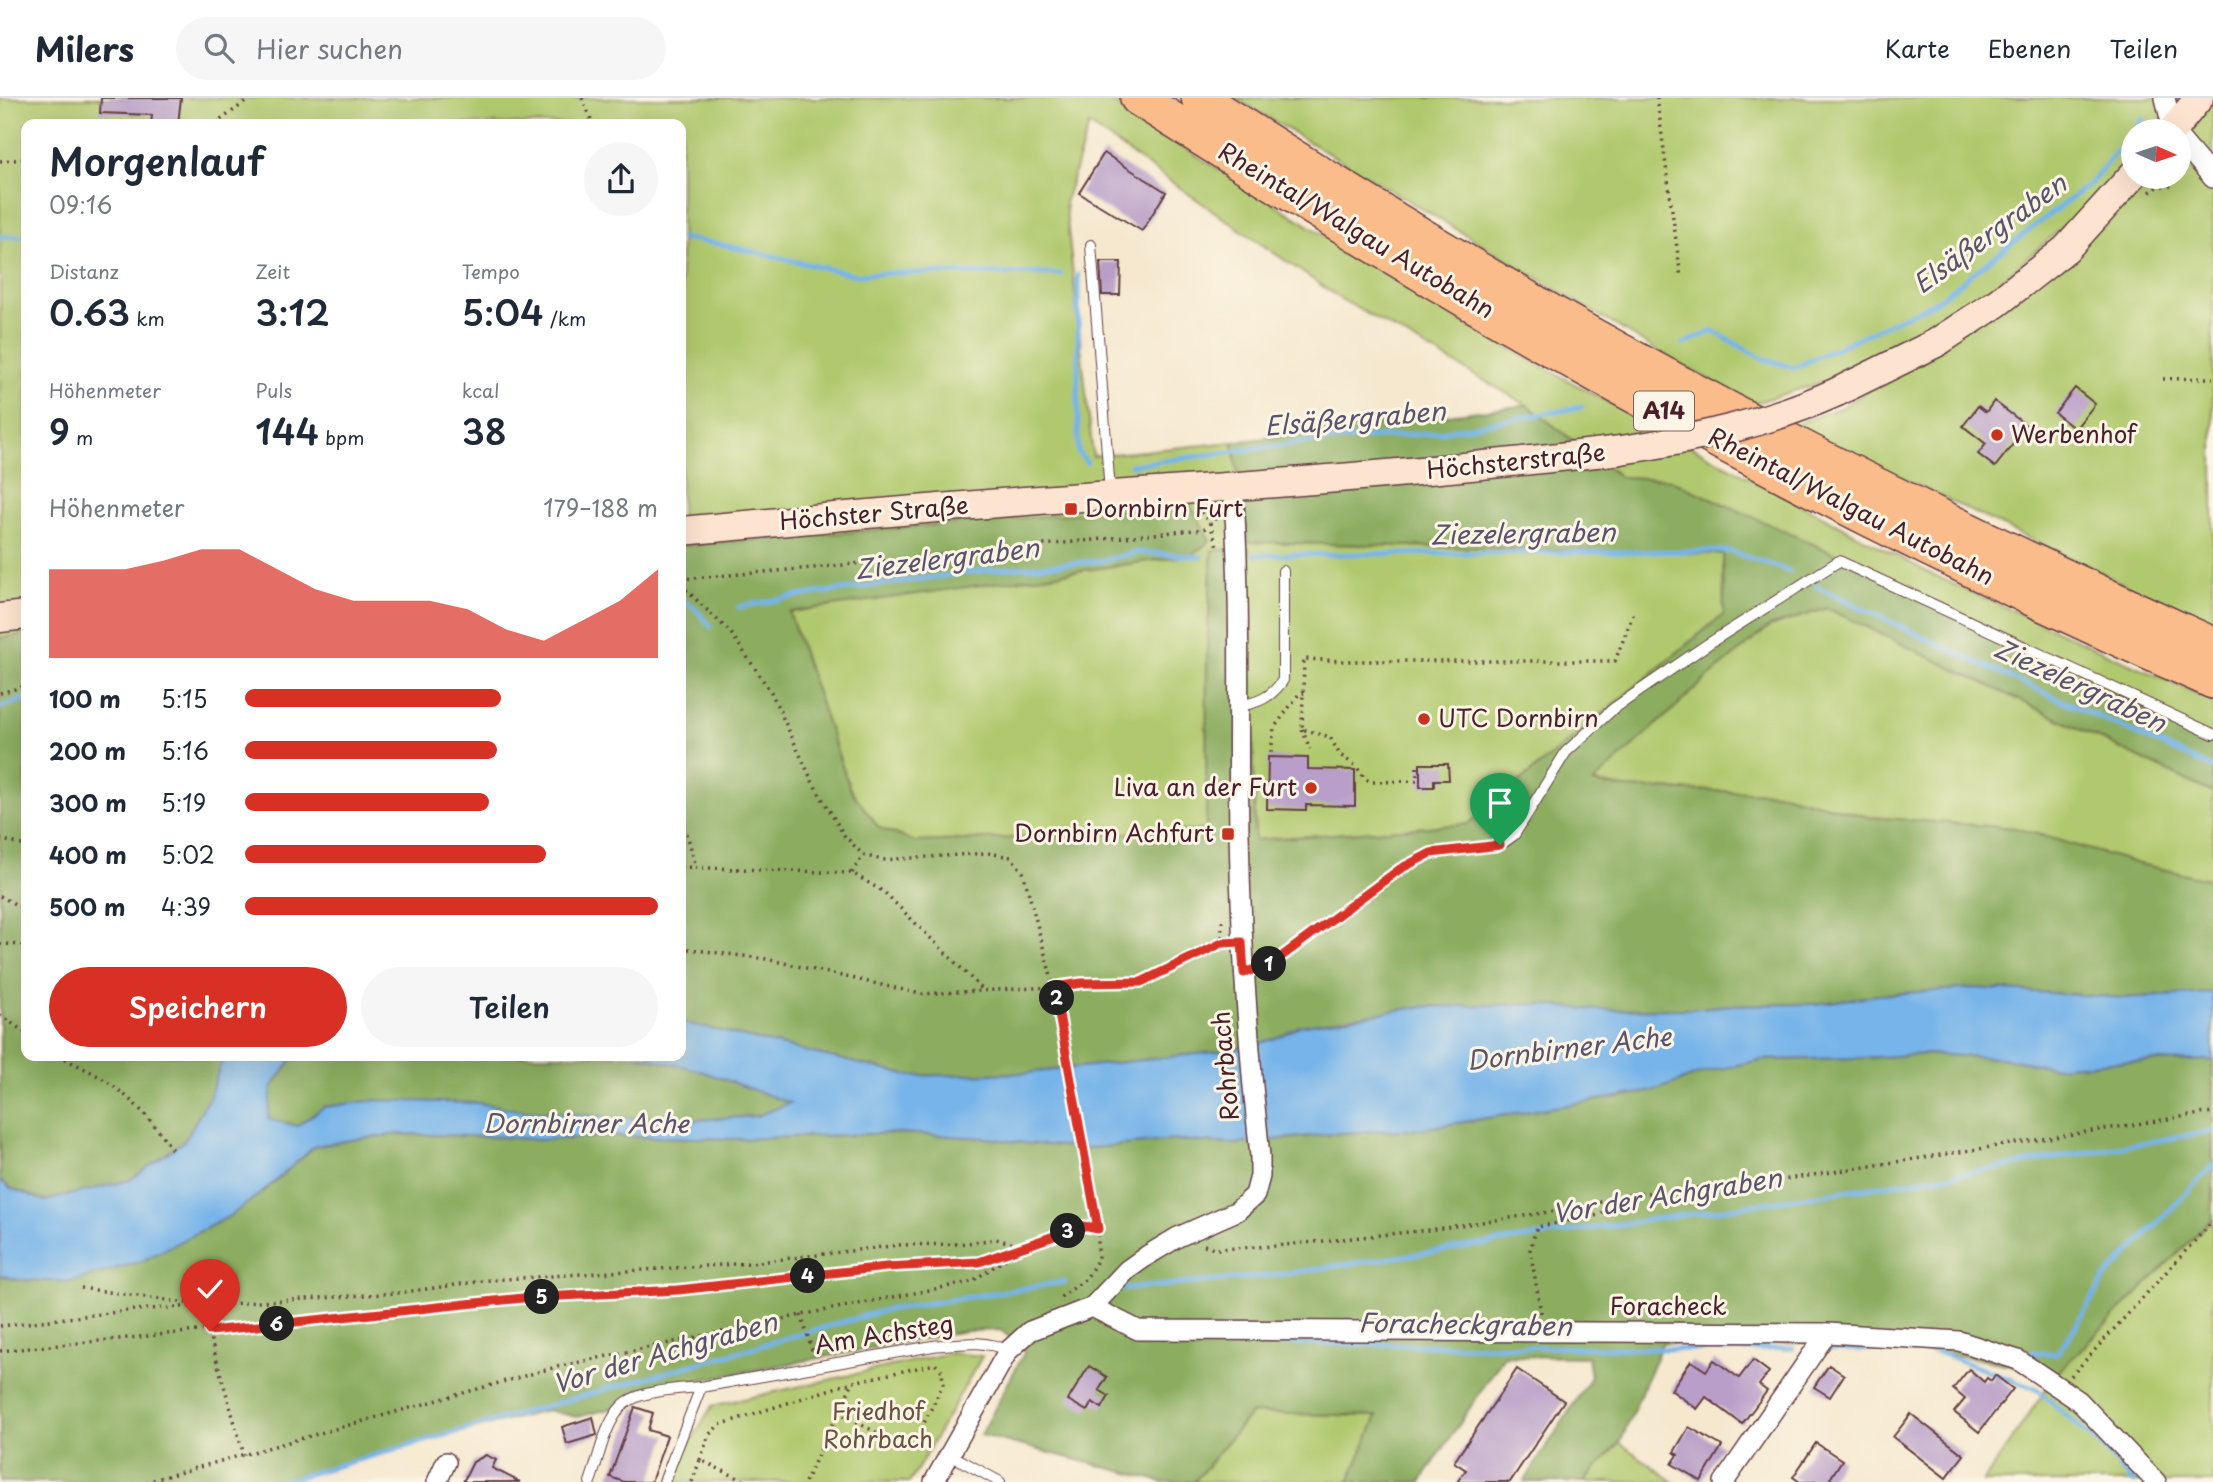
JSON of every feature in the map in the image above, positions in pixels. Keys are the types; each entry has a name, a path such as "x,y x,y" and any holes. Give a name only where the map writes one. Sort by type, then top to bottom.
{"highway":[{"name":"Rheintal/Walgau Autobahn","path":"1138,98 1383,251 1643,401 1936,551 2213,681"},
{"name":"Rheintal/Walgau Autobahn","path":"1199,98 1484,272 1671,378 1965,529 2213,645"}],"main road":[{"path":"2182,119 2199,98"},
{"name":"Höchsterstraße","path":"1068,498 1409,473 1621,450 1690,440 1799,409 1936,343 1997,303 2066,249 2121,188"},
{"name":"Höchster Straße","path":"686,531 1068,498"},
{"path":"0,618 21,616"}],"street":[{"path":"2165,98 2170,119"},
{"path":"2191,152 2213,178"},
{"name":"Rohrbach","path":"934,1482 1008,1351 1030,1331 1092,1307 1127,1270 1178,1237 1237,1211 1255,1195 1260,1176 1242,942 1237,565 1233,486"},
{"name":"Foracheck","path":"1092,1307 1138,1330 1827,1333 1959,1341 2018,1360 2079,1401 2156,1482"},
{"path":"1724,1482 1827,1333"},
{"path":"437,1482 446,1462"}],"lane":[{"path":"1091,246 1110,496"},
{"path":"1244,973 1274,962 1400,869 1431,853 1500,845 1514,835 1566,752 1613,709 1708,644 1839,561 2213,734"},
{"path":"1238,706 1259,701 1275,692 1283,680 1283,571"},
{"name":"Am Achsteg","path":"590,1482 611,1422 623,1404 651,1393 969,1342 1001,1347 1008,1351"},
{"path":"664,1482 701,1387"},
{"path":"949,1454 1000,1482"}],"path":[{"path":"222,119 251,98"},
{"path":"582,98 591,119"},
{"path":"1657,98 1681,278"},
{"path":"0,161 21,159"},
{"path":"2163,379 2213,378"},
{"path":"1199,508 1210,523 1218,551"},
{"path":"686,579 1204,529"},
{"path":"686,590 731,633 751,662 771,692 813,783 844,835 863,855 882,860 988,853 1011,857 1023,872 1060,1014 1098,1229"},
{"path":"1310,749 1302,729 1304,659 1615,661 1634,612"},
{"path":"0,693 21,687"},
{"path":"1271,752 1274,727 1299,694 1304,693"},
{"path":"1302,729 1330,737 1340,755 1356,766 1365,779 1372,782 1417,781 1416,767"},
{"path":"686,833 696,867"},
{"path":"0,839 21,845"},
{"path":"852,873 863,855"},
{"path":"686,867 852,873 884,892 984,991"},
{"path":"0,897 21,908"},
{"path":"1222,917 1222,943"},
{"path":"686,949 766,959 922,995 1082,983 1141,982 1222,943 1242,942"},
{"path":"0,944 21,945"},
{"path":"0,1014 21,1029"},
{"path":"70,1061 99,1076 136,1105 161,1132 172,1150"},
{"path":"1178,1237 1217,1249 1334,1241 1428,1230 1577,1208 1628,1195 1788,1179 2213,1112"},
{"path":"1544,1330 1530,1249 1537,1227 1599,1215 1628,1195"},
{"path":"2060,1388 2213,1221"},
{"path":"0,1351 523,1298 678,1290 886,1267 979,1262 1083,1226 1104,1231"},
{"path":"0,1326 201,1305 398,1293 490,1280 751,1263 899,1245 959,1244 996,1239 1024,1247"},
{"path":"146,1482 556,1367 971,1282 1024,1247"},
{"path":"81,1288 201,1305"},
{"path":"201,1305 244,1455"},
{"path":"801,1315 808,1340"},
{"path":"692,1482 709,1435 719,1425 853,1382 934,1364 944,1378 911,1449 839,1414"},
{"path":"806,1482 853,1382"},
{"path":"700,1460 747,1482"}],"green space":[{"path":"0,98 1105,98 1474,329 1637,418 1931,574 2213,701 2213,744 1913,591 1668,479 1620,477 1527,405 1341,299 1089,125 1065,202 1093,456 1233,442 1249,542 1723,554 1724,615 1468,824 1255,840 1249,549 1212,550 1207,654 1206,830 915,842 879,828 850,789 789,612 1192,555 686,558 686,119 21,119 21,642 0,644"},
{"path":"1235,98 2180,98 2163,119 2121,119 2121,170 2102,193 1990,290 1861,370 1755,403 1679,364"},
{"path":"2207,98 2213,98 2213,624 2172,607 1794,425 1842,407 1943,345 2127,189 2191,189 2190,119"},
{"path":"1527,405 1620,477 1668,479 1871,570 2213,744 2213,793 1827,608 1769,627 1707,678 1593,783 1623,788 1778,793 1869,817 2016,828 2139,864 2213,880 2213,993 2124,998 1975,988 1878,995 1815,1004 1733,1005 1689,1009 1595,1010 1533,1004 1418,1007 1299,1026 1275,1038 1232,1050 1027,1073 911,1076 686,1023 686,546 1190,504 1210,541 1192,555 789,612 850,789 879,828 915,842 1206,830 1207,654 1212,550 1249,548 1255,840 1468,824 1724,614 1723,554 1248,542 1233,442"},
{"path":"1827,608 2213,793 2213,880 2139,864 2016,828 1869,817 1778,793 1623,788 1592,782 1707,678 1769,627"},
{"path":"21,635 21,1061 222,1061 209,1098 185,1140 130,1180 45,1201 10,1188 0,1180 0,638"},
{"path":"1926,1054 2001,1058 2054,1067 2112,1062 2213,1060 2213,1218 2057,1373 1961,1356 1862,1343 1662,1343 1620,1443 1583,1482 1524,1482 1591,1377 1588,1357 1504,1356 1421,1482 1349,1482 1377,1416 1251,1413 1194,1482 1163,1482 981,1435 1025,1351 1001,1330 965,1331 638,1390 614,1408 576,1417 548,1410 390,1450 283,1482 0,1482 0,1275 18,1280 142,1261 230,1216 265,1190 315,1146 399,1134 542,1140 618,1136 734,1139 899,1133 1091,1148 1174,1140 1234,1144 1341,1133 1420,1129 1653,1091 1703,1073 1760,1060"},
{"path":"291,1061 661,1061 698,1070 791,1103 757,1116 696,1120 519,1110 478,1103 324,1107 297,1126 268,1119 272,1087"},
{"path":"2213,1218 2213,1482 1983,1482 2057,1373"},
{"name":"Friedhof Rohrbach","path":"950,1353 982,1356 910,1482 670,1482 712,1406"},
{"path":"1251,1413 1378,1416 1349,1482 1194,1482"},
{"path":"1620,1443 1674,1482 1583,1482"}],"water":[{"name":"Dornbirner Ache","path":"1975,988 2124,998 2213,993 2213,1060 2112,1062 2054,1067 2001,1058 1926,1054 1760,1060 1703,1073 1653,1091 1420,1129 1341,1133 1234,1144 1174,1140 1091,1148 899,1133 734,1139 618,1136 542,1140 399,1134 315,1146 265,1190 230,1216 142,1261 71,1282 18,1280 0,1275 0,1180 10,1188 45,1201 130,1180 185,1140 209,1098 222,1061 291,1061 272,1087 268,1119 297,1126 324,1107 375,1100 478,1103 519,1110 697,1120 757,1116 790,1103 698,1070 661,1061 686,1061 686,1023 911,1076 1027,1073 1232,1050 1275,1038 1299,1026 1418,1007 1533,1004 1595,1010 1689,1009 1733,1005 1815,1004 1878,995"}],"building":[{"path":"101,98 181,98 179,119 100,113"},
{"path":"1104,153 1166,192 1142,231 1079,193"},
{"path":"1100,262 1121,262 1120,295 1102,295"},
{"path":"2075,388 2095,404 2075,429 2055,413"},
{"name":"Werbenhof","path":"1994,401 2027,426 1995,467 1978,454 1986,444 1963,426 1978,406 1986,412"},
{"name":"Liva an der Furt","path":"1268,757 1308,758 1308,769 1355,770 1355,806 1306,805 1306,810 1267,809"},
{"path":"1420,764 1448,764 1449,780 1434,780 1434,787 1420,787"},
{"path":"1714,1360 1739,1378 1753,1360 1769,1372 1759,1385 1767,1391 1742,1424 1706,1397 1697,1409 1671,1390 1691,1361 1706,1371"},
{"path":"1829,1365 1844,1375 1830,1397 1814,1387"},
{"path":"1089,1366 1107,1377 1099,1390 1109,1396 1102,1408 1092,1402 1087,1411 1068,1400"},
{"path":"1517,1369 1564,1401 1510,1482 1457,1482 1466,1470 1454,1462"},
{"path":"1969,1369 1984,1382 1987,1378 1991,1381 1995,1375 2013,1389 1979,1432 1954,1412 1965,1399 1953,1389"},
{"path":"635,1407 653,1413 648,1430 667,1436 651,1482 624,1482 610,1477"},
{"path":"1911,1414 1964,1455 1946,1478 1893,1437"},
{"path":"593,1417 597,1435 567,1444 562,1427"},
{"path":"1689,1427 1722,1446 1701,1481 1672,1464 1678,1455 1674,1452"},
{"path":"1816,1443 1842,1460 1828,1482 1800,1482 1793,1477"},
{"path":"486,1455 496,1460 492,1468 520,1482 463,1482 473,1462"}],"waterway":[{"name":"Elsäßergraben","path":"1683,344 1713,331 1761,358 1794,368 1935,302 2091,183 2121,146"},
{"name":"Elsäßergraben","path":"0,237 21,236"},
{"name":"Elsäßergraben","path":"686,239 856,275 1061,274"},
{"name":"Elsäßergraben","path":"1078,275 1078,452 1087,463"},
{"name":"Elsäßergraben","path":"1131,465 1306,442 1434,433 1582,407"},
{"name":"Ziezelergraben","path":"1254,555 1729,551 1789,571"},
{"name":"Ziezelergraben","path":"739,607 798,596 986,570 1101,561 1138,552 1202,557"},
{"name":"Ziezelergraben","path":"1816,586 1956,653 2213,768"},
{"name":"Ziezelergraben","path":"686,602 694,607 711,627"},
{"name":"Ziezelergraben","path":"0,707 21,701"},
{"name":"Vor der Achgraben","path":"1125,1289 1269,1276 1968,1173 2213,1131"},
{"path":"2032,1352 2056,1354 2104,1279 2213,1165"},
{"name":"Vor der Achgraben","path":"280,1482 886,1310 1065,1282"},
{"name":"Foracheckgraben","path":"1136,1341 1738,1350 1793,1348"},
{"name":"Foracheckgraben","path":"1825,1349 1932,1350 2038,1390 2105,1450 2133,1482"}],"place":[{"name":"Werbenhof","path":"1997,435"},
{"name":"Dornbirn Furt","path":"1071,509"},
{"name":"UTC Dornbirn","path":"1424,719"},
{"name":"Liva an der Furt","path":"1311,788"},
{"name":"Dornbirn Achfurt","path":"1228,834"}],"route":[{"path":"210,1331 523,1298 678,1290 886,1267 979,1262 1083,1226 1098,1229 1054,987 1082,983 1141,982 1222,943 1242,942 1244,973 1274,962 1400,869 1431,853 1500,845"}]}
